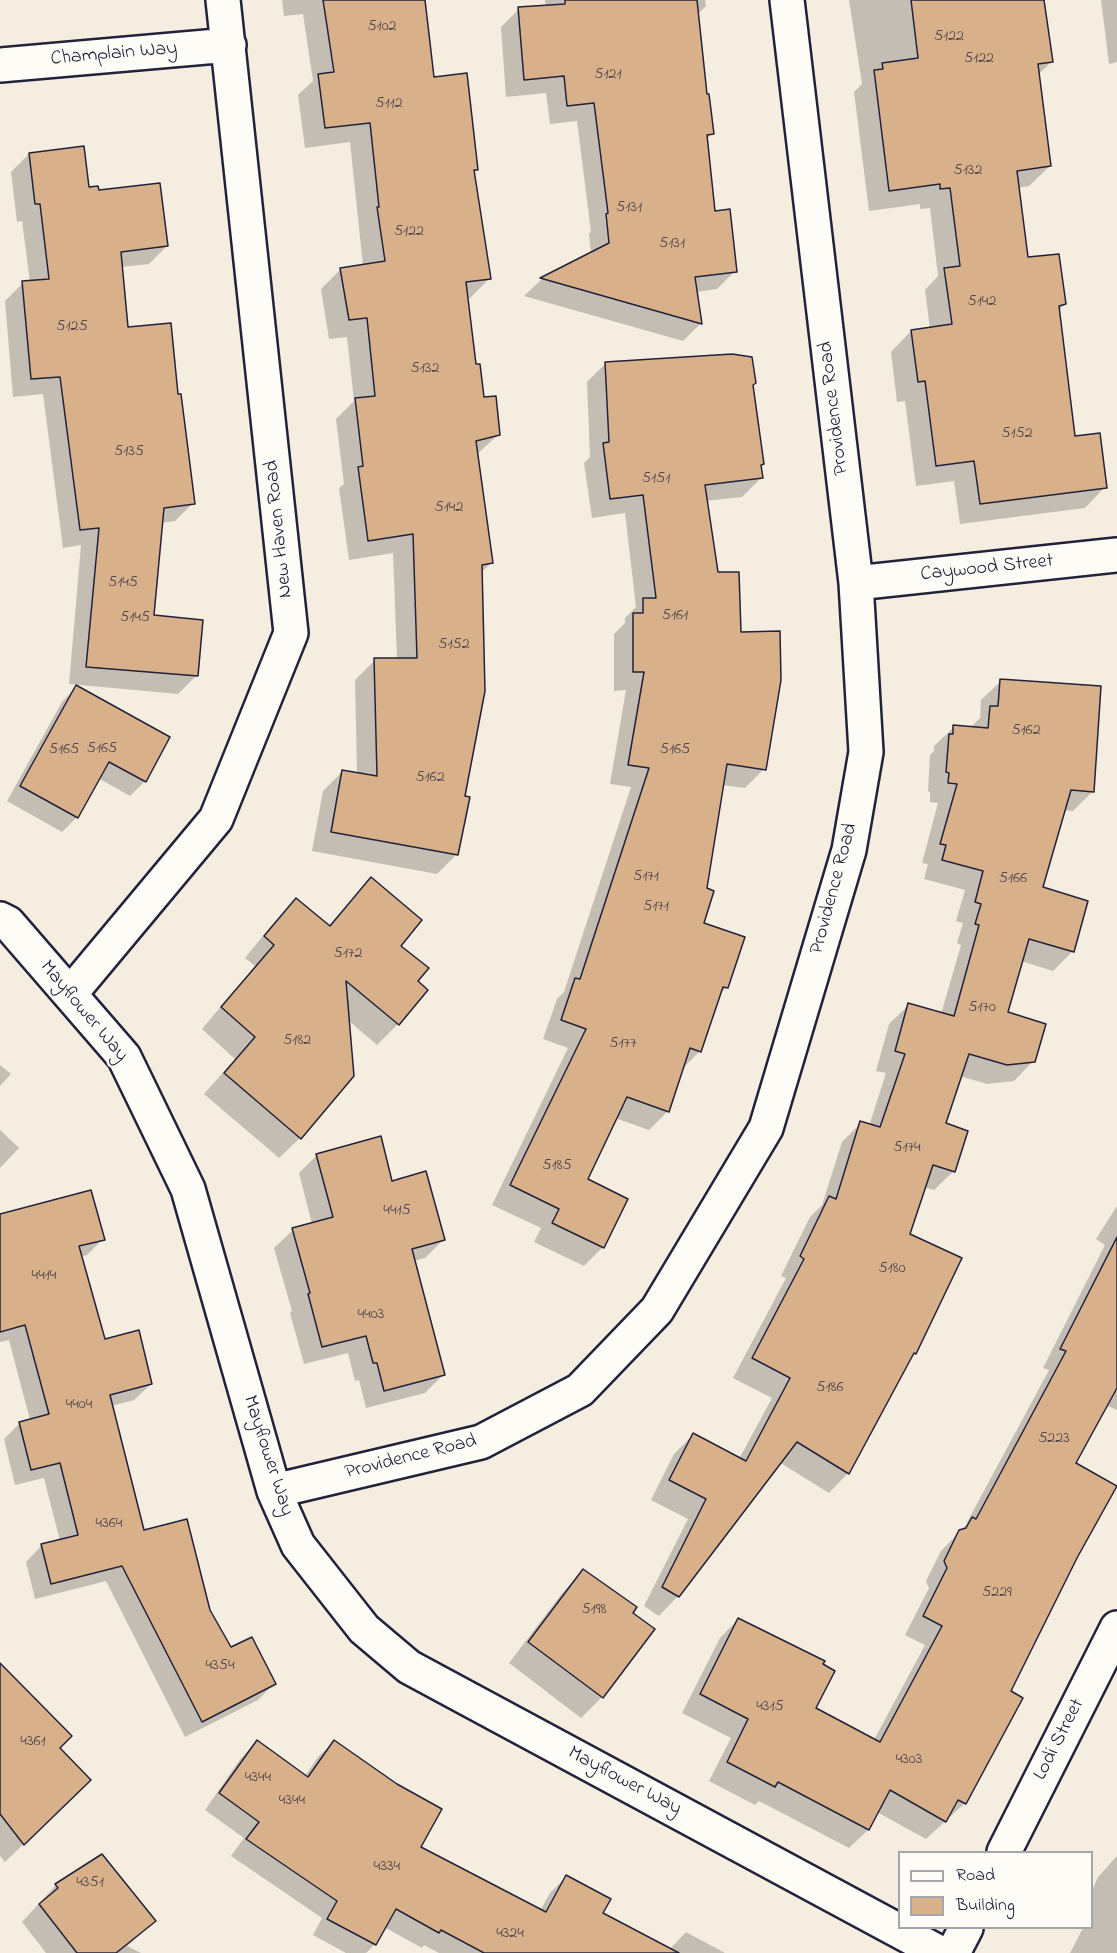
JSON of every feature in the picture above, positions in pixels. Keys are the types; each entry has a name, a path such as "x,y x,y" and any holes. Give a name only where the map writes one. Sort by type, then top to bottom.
{"street":[{"name":"New Haven Road","path":"70,994 216,819 291,633 223,0"},
{"name":"Providence Road","path":"274,1491 481,1442 580,1389 657,1310 766,1128 849,850 866,752 856,583 787,0"},
{"name":"Champlain Way","path":"0,65 229,45"},
{"name":"Caywood Street","path":"856,583 1117,555"},
{"name":"Mayflower Way","path":"0,919 8,923 124,1057 188,1189 274,1491 298,1545 364,1629 409,1667 940,1953"},
{"name":"Lodi Street","path":"1005,1851 1117,1628"},
{"path":"953,1953 965,1929"}],"building":[{"path":"323,0 425,0 434,77 467,73 478,170 474,170 491,279 466,282 476,364 480,364 484,397 496,396 500,435 476,441 493,563 482,565 485,691 465,796 470,797 458,855 331,832 342,770 377,776 374,658 417,658 413,534 368,541 358,467 363,466 355,398 375,396 367,318 349,320 340,268 385,261 377,207 379,207 370,123 325,128 318,74 334,72"},
{"path":"565,0 697,0 707,94 709,94 714,134 707,135 715,211 730,209 737,272 695,277 702,324 540,278 609,243 606,214 608,213 594,103 567,106 564,76 524,80 518,7 565,4"},
{"path":"911,0 1044,0 1053,62 1038,64 1051,166 1017,171 1028,257 1059,254 1066,304 1059,306 1075,436 1100,433 1107,488 980,504 974,461 936,466 925,381 918,382 911,330 952,324 944,268 960,266 950,188 940,189 940,184 889,191 874,70 883,69 882,63 918,58"},
{"path":"84,146 89,187 98,186 99,190 160,183 168,246 121,252 128,327 171,323 178,394 181,394 195,504 164,508 154,615 203,620 198,676 86,667 99,528 80,530 60,377 31,379 22,281 49,279 40,204 35,204 29,153"},
{"path":"732,354 752,357 756,383 753,385 764,464 761,465 763,478 705,485 718,572 739,572 741,632 780,631 781,680 766,770 727,764 707,888 714,891 704,923 745,937 728,988 723,987 701,1052 690,1048 669,1112 627,1097 588,1179 628,1199 604,1248 552,1223 559,1209 510,1185 586,1029 561,1020 575,978 580,979 649,768 628,765 644,672 633,672 633,613 643,613 643,598 656,598 643,495 610,499 603,443 609,442 605,362"},
{"path":"1000,679 1101,686 1094,792 1071,790 1043,887 1088,901 1074,952 1029,939 1008,1012 1046,1024 1035,1062 1007,1065 969,1054 946,1123 968,1131 955,1172 933,1165 910,1234 962,1258 916,1354 914,1353 849,1474 797,1442 679,1597 662,1587 706,1499 669,1480 693,1433 746,1461 790,1378 752,1358 804,1259 800,1256 829,1196 836,1199 860,1121 880,1127 905,1054 895,1051 908,1003 954,1016 979,925 975,924 981,904 975,902 983,871 942,860 946,845 940,844 957,784 948,783 949,773 946,772 949,734 953,734 953,725 988,728 990,706 998,706"},
{"path":"76,685 170,737 146,782 109,762 78,818 20,786"},
{"path":"371,877 422,920 401,946 429,968 418,981 428,990 399,1025 346,981 354,1076 301,1139 224,1073 255,1037 221,1007 274,945 264,936 296,898 330,926"},
{"path":"381,1136 392,1181 426,1171 445,1240 412,1249 445,1375 384,1391 377,1363 373,1363 366,1336 322,1347 292,1228 333,1217 316,1154"},
{"path":"91,1190 105,1240 79,1246 105,1339 139,1330 152,1384 110,1395 144,1530 187,1519 210,1610 231,1647 252,1637 276,1684 202,1722 122,1566 51,1584 41,1544 78,1535 60,1463 31,1470 19,1422 49,1414 25,1325 0,1332 0,1214"},
{"path":"1117,1237 1117,1388 1076,1463 1117,1486 1077,1558 1011,1691 1023,1698 966,1804 958,1800 946,1822 890,1790 869,1830 778,1782 775,1787 727,1762 748,1719 700,1694 738,1618 825,1661 823,1664 835,1671 816,1708 880,1742 942,1626 923,1616 947,1568 944,1561 959,1530 966,1528 972,1517 976,1519 1066,1351 1060,1349"},
{"path":"583,1569 637,1607 633,1613 655,1629 603,1698 528,1642"},
{"path":"0,1663 72,1736 60,1748 91,1780 24,1845 0,1814"},
{"path":"257,1740 308,1777 334,1740 397,1784 442,1809 421,1847 546,1912 566,1875 611,1899 603,1913 679,1953 484,1953 441,1930 439,1933 396,1909 376,1945 327,1919 337,1901 246,1839 259,1822 219,1793"},
{"path":"102,1854 156,1921 116,1953 77,1953 39,1904 58,1888 55,1884"}]}
